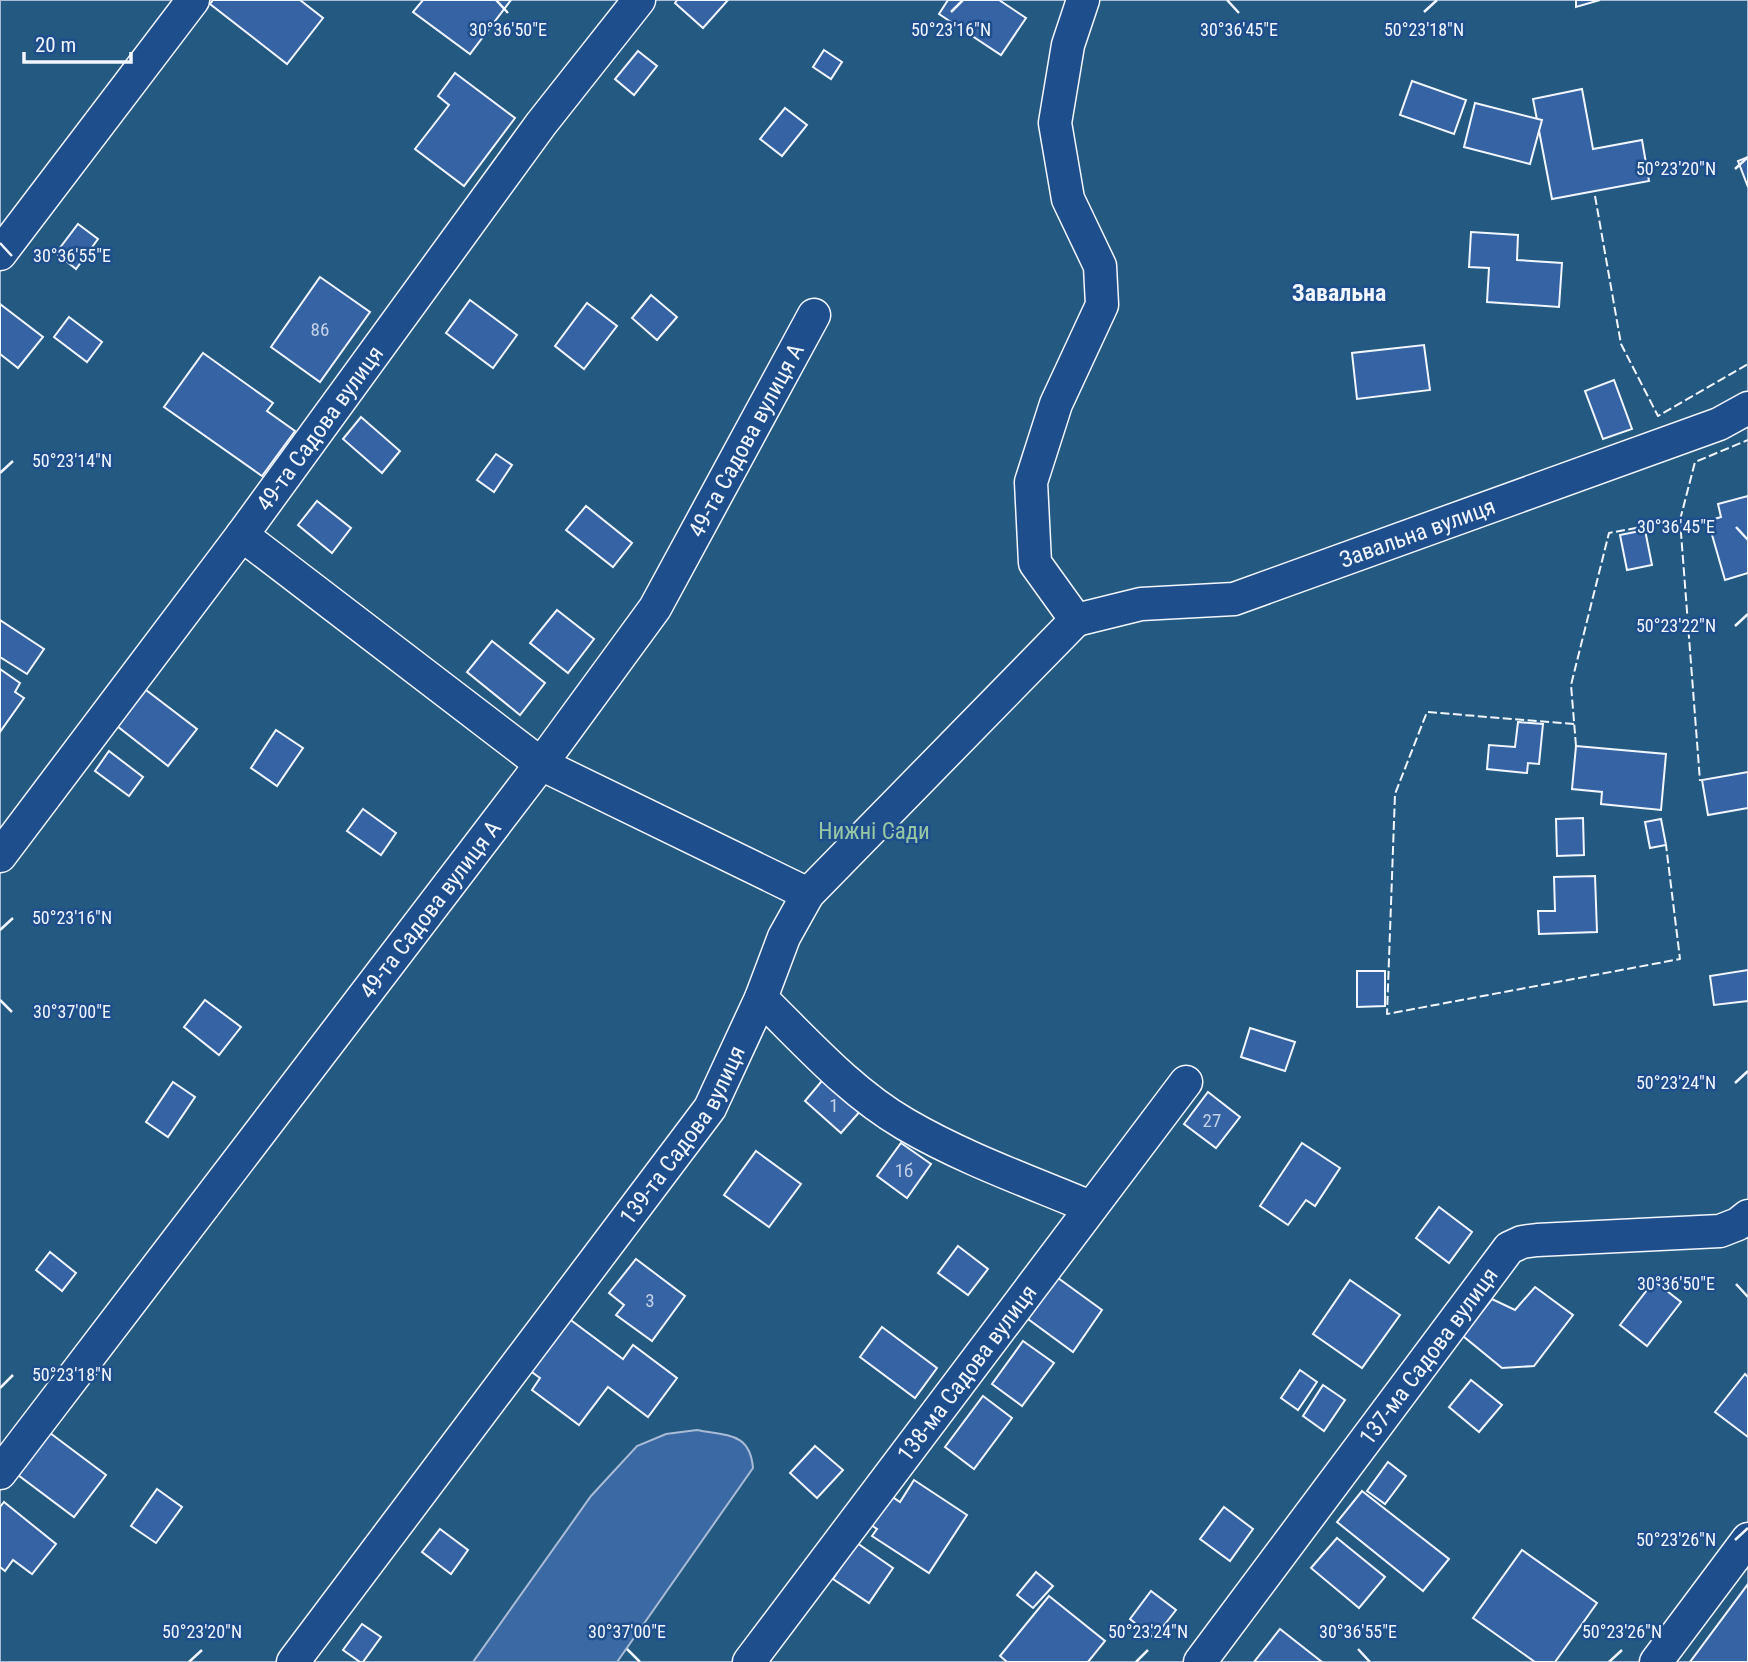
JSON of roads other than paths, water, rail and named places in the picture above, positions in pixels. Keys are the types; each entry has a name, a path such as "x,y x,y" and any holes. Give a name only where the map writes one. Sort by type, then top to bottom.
{"street":[{"path":"0,254 193,0"},
{"name":"49-та Садова вулиця","path":"0,856 242,535 541,124 639,0"},
{"path":"1076,620 1035,563 1031,482 1056,404 1102,306 1100,266 1068,199 1055,123 1068,45 1083,0"},
{"name":"49-та Садова вулиця А","path":"0,1473 541,764 655,608 814,315"},
{"name":"Завальна вулиця","path":"1076,620 1141,604 1234,599 1719,424 1748,408"},
{"path":"242,535 541,764 808,894"},
{"name":"139-та Садова вулиця","path":"293,1662 710,1108 761,998 784,937 808,894 1076,620"},
{"path":"761,998 846,1080 904,1124 973,1159 1090,1207"},
{"name":"138-ма Садова вулиця","path":"749,1662 1186,1082"},
{"name":"137-ма Садова вулиця","path":"1200,1662 1509,1248 1522,1242 1537,1240 1720,1231 1738,1224 1748,1216"},
{"path":"1656,1662 1748,1539"}],"district":[{"name":"Завальна","path":"1339,293"}],"park label":[{"name":"Нижні Сади","path":"874,831"}]}
